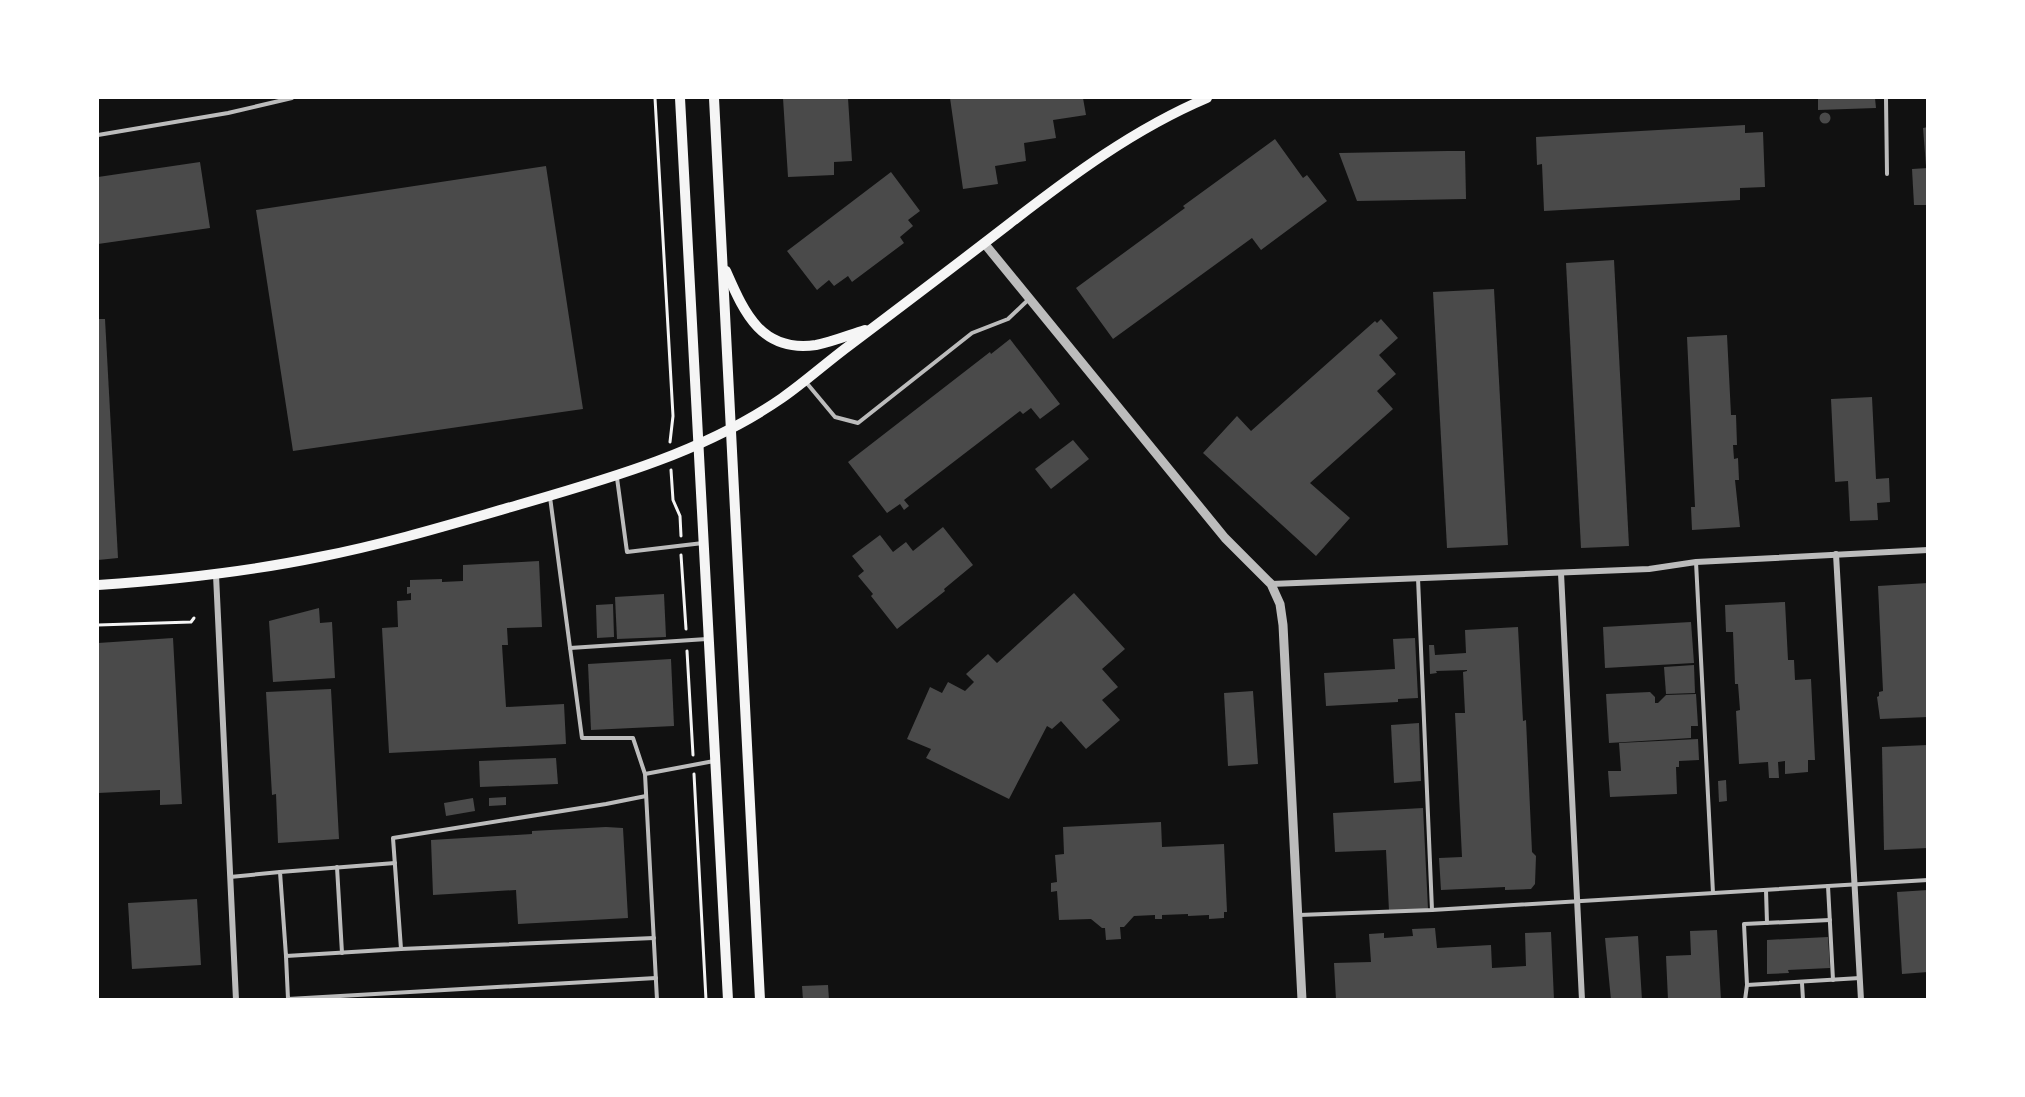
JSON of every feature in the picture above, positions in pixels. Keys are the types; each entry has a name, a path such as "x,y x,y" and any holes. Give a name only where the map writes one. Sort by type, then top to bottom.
{"main road":[{"path":"680,98 728,999"},
{"path":"714,98 760,999"},
{"path":"98,585 216,575 322,557 420,533 549,496 671,455 730,428 782,398 1114,146 1166,116 1207,98"},
{"path":"723,264 747,317 771,338 787,343 816,345 874,327"}],"street":[{"path":"984,243 1028,300 1234,549 1271,584 1280,604 1302,999"},
{"path":"1271,584 1649,569 1696,562 1928,550"},
{"path":"1836,555 1861,999"},
{"path":"1561,573 1582,999"},
{"path":"216,575 236,999"}],"lane":[{"path":"98,135 228,113 292,98"},
{"path":"1886,98 1887,174"},
{"path":"805,380 836,417 858,423 972,333 1008,319 1028,300"},
{"path":"617,474 627,552 704,543"},
{"path":"549,496 582,738 633,738 645,774 657,999"},
{"path":"1696,562 1713,893"},
{"path":"1418,578 1432,910"},
{"path":"570,648 709,639"},
{"path":"645,774 715,761"},
{"path":"401,949 393,838 606,804 646,795"},
{"path":"230,877 396,863"},
{"path":"337,867 342,953"},
{"path":"280,872 288,999 656,978"},
{"path":"1299,915 1432,910 1928,880"},
{"path":"1828,886 1833,980"},
{"path":"1766,890 1767,922"},
{"path":"1745,999 1747,985 1744,924 1830,920"},
{"path":"286,956 654,938"},
{"path":"1747,985 1860,978"},
{"path":"1802,983 1803,999"},
{"path":"400,992 400,999"}],"path":[{"path":"655,98 673,416 670,433"},
{"path":"671,455 673,500 680,516 706,999"},
{"path":"98,625 191,622 194,618"}],"building":[{"path":"783,98 848,98 852,161 834,162 834,175 788,177"},
{"path":"950,98 1083,98 1086,115 1053,120 1056,138 1024,143 1026,161 995,166 998,184 963,189"},
{"path":"1818,98 1875,98 1876,108 1818,110"},
{"path":"1825,112 1831,118 1825,124 1819,118"},
{"path":"1745,125 1745,133 1763,132 1765,187 1740,188 1740,200 1544,211 1542,164 1537,165 1536,137"},
{"path":"1928,127 1928,166 1926,166 1923,128"},
{"path":"1275,139 1303,178 1307,175 1327,201 1261,250 1252,238 1113,339 1076,288"},
{"path":"1465,151 1466,199 1357,201 1339,153"},
{"path":"200,162 210,228 98,244 98,177"},
{"path":"546,166 583,409 293,451 256,210"},
{"path":"1928,168 1928,205 1914,205 1912,169"},
{"path":"891,172 920,211 908,220 913,226 900,237 904,243 852,282 848,276 834,286 829,280 817,290 787,251"},
{"path":"1614,260 1629,546 1581,548 1566,263"},
{"path":"1494,289 1508,545 1447,548 1433,292"},
{"path":"98,319 105,319 118,558 98,560"},
{"path":"1381,319 1398,338 1379,355 1396,374 1377,391 1393,409 1310,483 1350,518 1316,556 1203,453 1237,416 1251,431 1375,321 1377,323"},
{"path":"1727,335 1731,415 1736,415 1737,445 1733,445 1734,459 1738,458 1739,480 1735,480 1740,527 1692,530 1691,507 1695,507 1687,337"},
{"path":"1010,339 1060,404 1040,419 1031,408 1023,414 1020,411 904,500 909,506 904,510 900,504 887,513 848,462"},
{"path":"1872,397 1876,479 1889,478 1890,502 1877,503 1878,520 1850,521 1848,481 1835,482 1831,399"},
{"path":"1073,440 1089,459 1051,489 1035,469"},
{"path":"943,527 973,565 944,589 945,591 897,629 858,576 864,571 852,556 880,535 893,552 906,542 913,551"},
{"path":"539,561 542,627 507,628 508,645 502,645 506,707 564,704 566,744 389,753 382,628 398,627 397,601 411,600 411,593 407,594 410,580 463,581 463,565"},
{"path":"1928,583 1928,717 1880,719 1877,697 1879,692 1883,691 1878,586"},
{"path":"1074,593 1125,649 1102,669 1118,687 1102,700 1120,720 1086,749 1061,721 1052,729 1047,726 1009,799 926,758 931,749 907,739 930,687 942,693 948,682 965,691 974,682 966,674 988,654 997,663"},
{"path":"664,594 666,637 617,639 615,597"},
{"path":"1785,602 1788,660 1794,660 1795,680 1811,679 1815,760 1808,760 1808,772 1785,774 1785,761 1778,762 1779,778 1769,778 1768,762 1739,764 1736,711 1740,710 1738,684 1735,684 1733,632 1726,632 1725,605"},
{"path":"613,604 614,637 597,638 596,605"},
{"path":"319,608 320,623 332,622 335,678 273,682 269,621"},
{"path":"1691,622 1694,663 1605,668 1603,627"},
{"path":"1518,627 1523,721 1526,720 1532,852 1536,856 1535,884 1531,889 1505,890 1505,887 1441,890 1439,858 1462,857 1455,713 1465,713 1463,672 1467,670 1436,671 1437,673 1430,674 1429,645 1434,645 1435,655 1466,653 1465,630"},
{"path":"173,638 182,804 160,805 160,790 98,793 98,643"},
{"path":"1415,638 1418,698 1398,699 1398,702 1326,706 1324,673 1395,669 1393,639"},
{"path":"671,659 674,726 591,730 588,664"},
{"path":"1694,665 1695,693 1666,694 1664,667"},
{"path":"331,689 339,839 278,843 276,794 272,795 266,692"},
{"path":"1253,691 1258,764 1228,766 1224,693"},
{"path":"1650,692 1655,697 1655,703 1666,695 1696,694 1698,726 1691,726 1691,738 1609,743 1606,694"},
{"path":"1419,723 1421,781 1394,783 1391,725"},
{"path":"1698,739 1699,760 1679,761 1679,767 1676,767 1677,794 1610,797 1608,771 1621,771 1619,743"},
{"path":"1928,745 1928,848 1884,850 1882,747"},
{"path":"556,758 558,784 480,787 479,761"},
{"path":"1726,780 1727,801 1719,802 1718,781"},
{"path":"506,797 506,805 489,806 489,798"},
{"path":"473,798 475,811 446,816 444,803"},
{"path":"1423,808 1428,909 1389,911 1386,850 1335,852 1333,813"},
{"path":"1161,822 1162,847 1224,844 1227,912 1224,912 1224,918 1209,919 1209,915 1188,916 1188,914 1162,915 1162,919 1155,919 1155,915 1134,916 1124,927 1120,927 1121,939 1106,940 1105,928 1091,919 1059,920 1057,891 1051,892 1051,883 1057,882 1055,855 1064,854 1063,827"},
{"path":"606,827 623,828 628,918 518,924 516,890 433,895 431,840"},
{"path":"1928,890 1928,972 1902,974 1897,892"},
{"path":"197,899 201,965 132,969 128,903"},
{"path":"1435,928 1437,948 1491,945 1492,968 1526,966 1525,933 1551,932 1554,1000 1336,1000 1334,963 1371,962 1369,934 1384,933 1384,938 1413,936 1412,929"},
{"path":"1717,930 1721,1000 1668,1000 1666,956 1691,955 1690,931"},
{"path":"1638,936 1642,1000 1611,1000 1605,938"},
{"path":"1828,937 1830,968 1788,970 1789,973 1767,974 1767,940"},
{"path":"828,985 829,1000 803,1000 802,986"}]}
